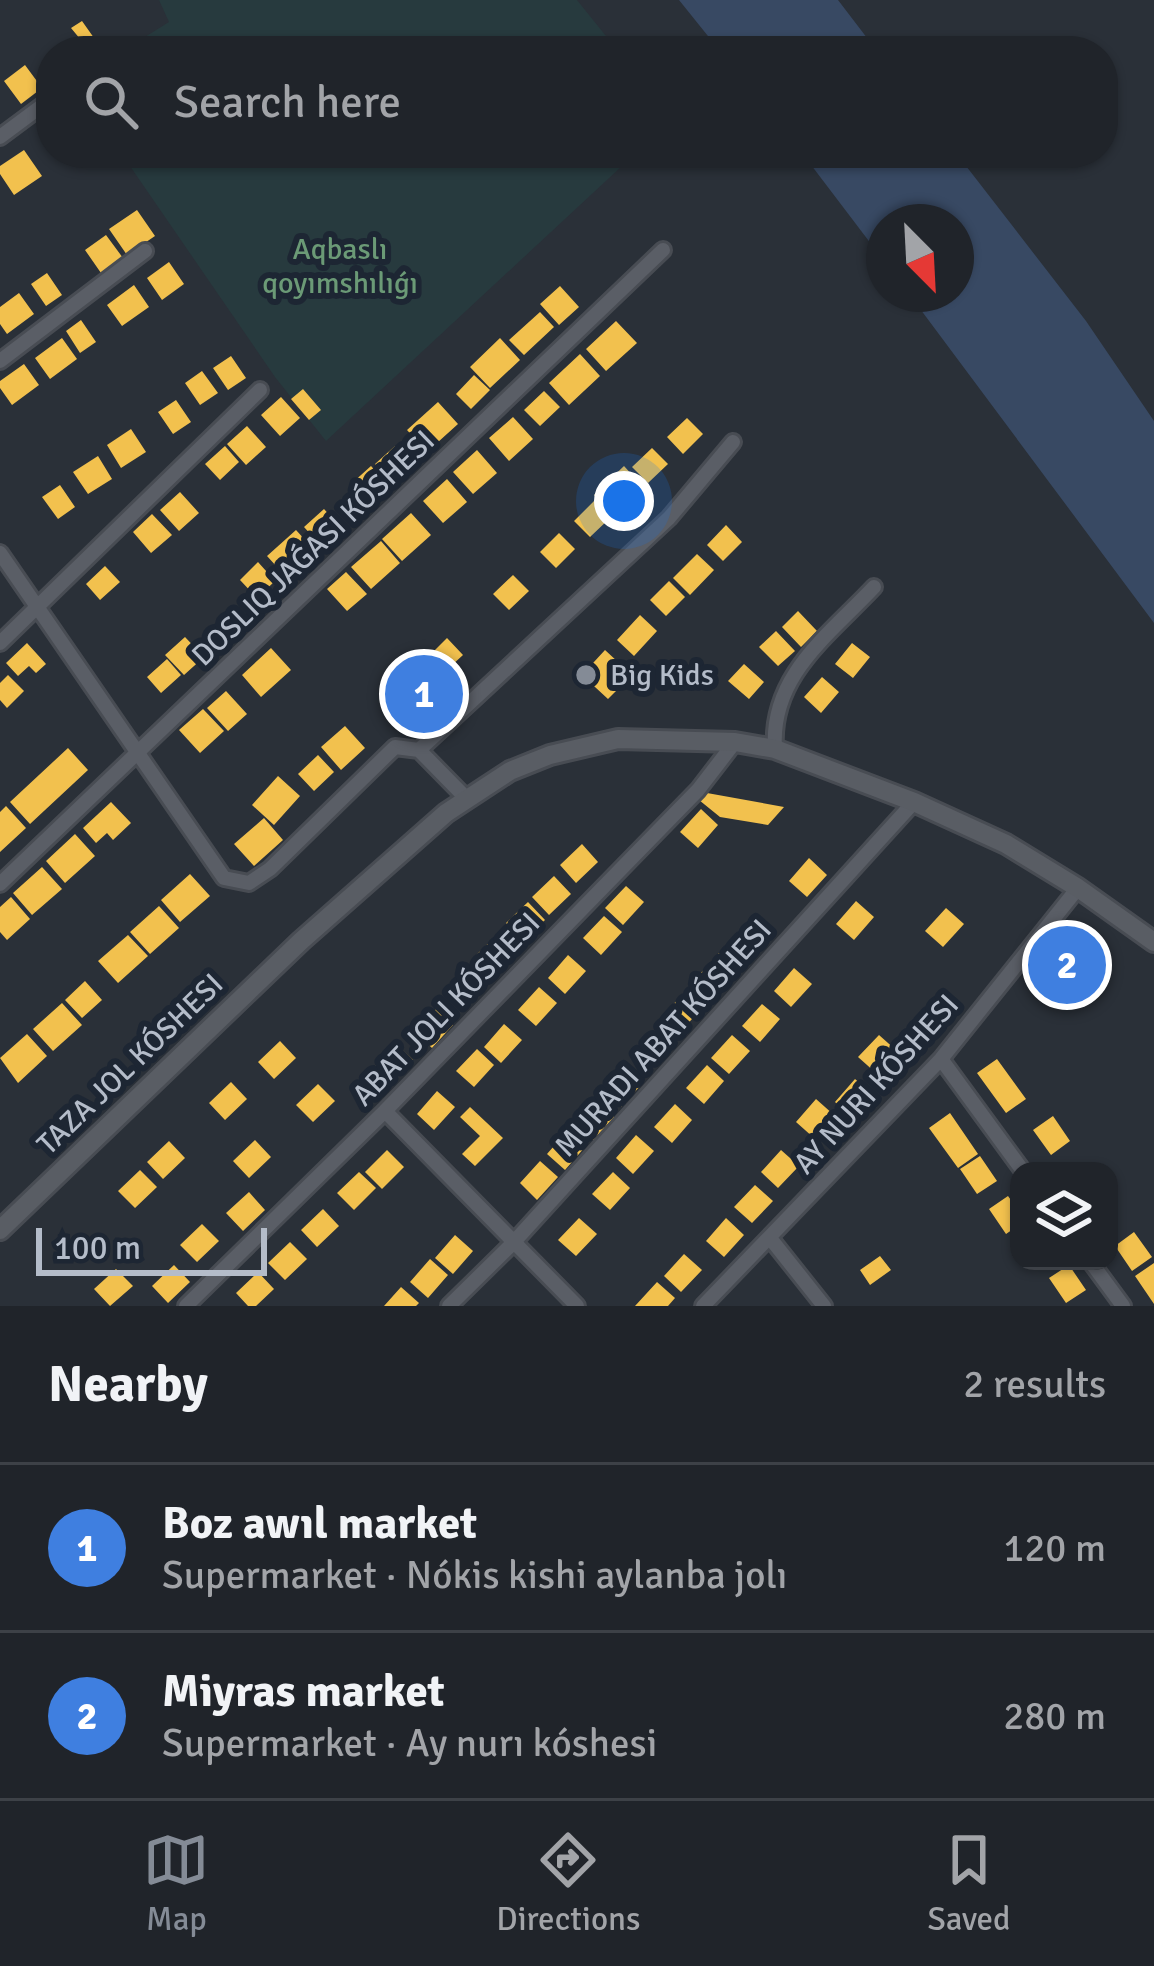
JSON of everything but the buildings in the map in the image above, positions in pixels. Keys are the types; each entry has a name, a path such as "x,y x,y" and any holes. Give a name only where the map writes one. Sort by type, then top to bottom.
{"main road":[{"name":"TAZA JOL KÓSHESI","path":"0,1230 301,941 446,813 510,771 550,755 618,740 735,742 775,749 914,802 1006,844 1154,942"}],"street":[{"path":"0,136 36,110"},
{"path":"0,884 663,250"},
{"path":"0,361 146,251"},
{"path":"0,643 260,390"},
{"path":"418,750 669,518 733,442"},
{"path":"2,562 39,607 224,878 249,883 271,868 395,747 418,750 467,799"},
{"path":"775,749 773,721 795,671 874,587"},
{"path":"187,1306 698,790 735,742"},
{"path":"448,1306 513,1243 914,802"},
{"path":"703,1306 941,1059 1078,888"},
{"path":"941,1059 1017,1162"},
{"path":"385,1111 578,1306"},
{"path":"770,1238 824,1306"},
{"path":"1097,1270 1123,1306"}],"green space":[{"path":"159,0 577,0 606,36 147,36 169,22"},
{"name":"Aqbaslı qoyımshılıǵı","path":"131,168 620,168 326,441 275,377"}],"water":[{"path":"679,0 838,0 866,36 708,36"},
{"path":"813,168 968,168 1086,321 1154,421 1154,623 922,312 974,312 974,204 866,204 866,237"}],"place":[{"name":"Big Kids","path":"586,675"},
{"name":"Boz awıl market","path":"424,694"},
{"name":"Miyras market","path":"1067,965"}]}
